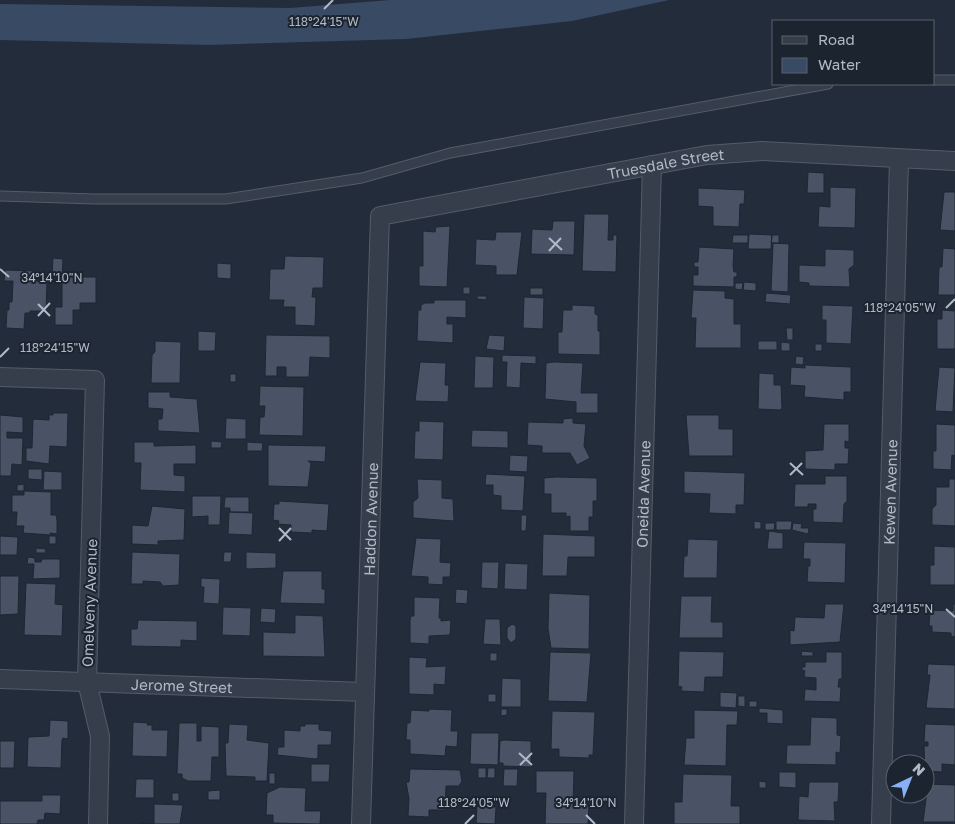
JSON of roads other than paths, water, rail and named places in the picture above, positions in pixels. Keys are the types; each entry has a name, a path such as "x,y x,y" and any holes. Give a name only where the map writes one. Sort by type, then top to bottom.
{"street":[{"name":"Truesdale Street","path":"380,216 706,155 762,152 899,160 955,161"},
{"name":"Kewen Avenue","path":"881,824 899,160"},
{"name":"Oneida Avenue","path":"634,824 652,165"},
{"name":"Haddon Avenue","path":"361,824 380,216"},
{"name":"Omelveny Avenue","path":"0,376 96,380 86,682 100,736 98,824"},
{"name":"Jerome Street","path":"0,679 364,692"}],"lane":[{"path":"935,80 955,80"},
{"path":"0,196 96,199 226,199 362,178 450,153 823,85"}],"water":[{"path":"390,0 669,0 572,21 406,39 208,45 0,40 0,4 290,8"}]}
